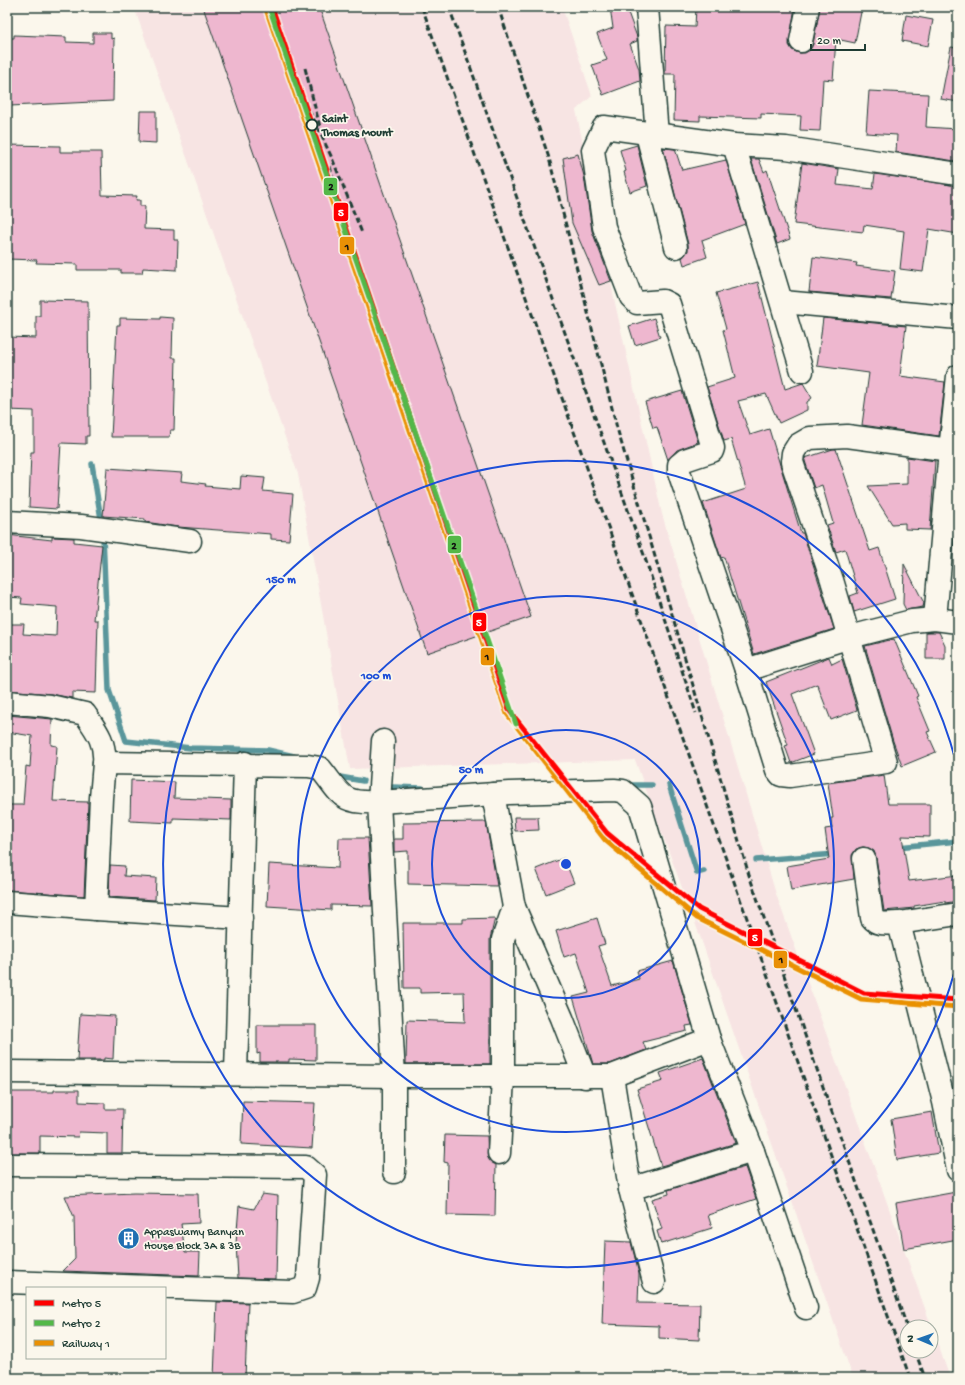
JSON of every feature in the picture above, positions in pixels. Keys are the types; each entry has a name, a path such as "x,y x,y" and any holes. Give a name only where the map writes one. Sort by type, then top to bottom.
{"street":[{"path":"648,7 652,135 676,247"},
{"path":"801,41 808,7"},
{"path":"950,450 847,436 810,438 798,445 793,452 792,462 850,637 886,762 790,776 781,775 778,770 679,472 679,465 685,460 712,451 713,448 669,304 663,301 637,302 631,297 604,227 593,150 604,127 652,135 734,145 786,148 958,174"},
{"path":"734,145 802,371"},
{"path":"782,302 958,318"},
{"path":"935,619 958,376"},
{"path":"7,522 81,526 190,541"},
{"path":"746,670 850,637 912,621 935,619 958,622"},
{"path":"7,702 50,706 85,714 101,738 105,754 101,798 96,909"},
{"path":"383,741 379,802 394,1076 394,1172"},
{"path":"104,763 245,763 308,766 320,768 342,797 361,803 493,794 614,790 623,791 632,797 640,806 709,1039 754,1151 806,1308"},
{"path":"236,1073 245,763"},
{"path":"493,794 514,907 562,1018 585,1077"},
{"path":"864,859 872,918 876,922 882,924 958,914"},
{"path":"7,902 241,918"},
{"path":"499,1153 503,1076 503,939 514,907"},
{"path":"899,922 951,1101 958,1170"},
{"path":"7,1072 236,1073 394,1076 612,1076 709,1039"},
{"path":"612,1076 630,1189 654,1282"},
{"path":"630,1189 754,1151"},
{"path":"7,1165 306,1167 315,1175 308,1278 305,1288 293,1292 166,1288"},
{"path":"7,1282 150,1287"}],"shaded area":[{"path":"134,7 562,7 592,96 576,110 615,303 662,514 776,894 929,1319 899,1319 899,1359 939,1359 939,1347 950,1378 853,1378 701,939 635,760 350,769 298,474"}],"building":[{"path":"203,7 319,7 531,617 427,653"},
{"path":"610,7 626,7 637,37 637,41 630,44 639,69 640,81 603,95 592,65 607,60 597,34 613,28"},
{"path":"696,7 795,7 789,45 792,50 799,53 805,53 810,50 813,44 820,7 862,7 855,43 836,39 833,80 823,79 820,131 800,130 801,116 761,114 761,118 700,116 700,121 674,120 675,74 665,74 666,26 695,27"},
{"path":"906,15 933,20 928,46 902,41"},
{"path":"93,33 111,33 111,39 114,38 113,101 10,106 9,38 14,38 14,35 66,37 66,42 93,43"},
{"path":"951,47 958,48 958,102 941,99"},
{"path":"869,91 928,94 926,127 957,129 955,161 896,152 897,135 866,133"},
{"path":"140,111 156,111 156,143 139,142"},
{"path":"7,145 60,146 60,152 101,152 102,195 137,196 136,200 140,200 140,206 145,206 144,229 174,230 174,240 178,240 177,270 143,268 142,273 121,273 121,270 77,270 77,264 36,263 37,260 7,259"},
{"path":"637,145 647,186 630,192 624,172 626,171 620,150"},
{"path":"663,148 675,149 682,170 726,160 745,224 702,240 707,257 684,265 682,258 688,251 688,244"},
{"path":"578,154 584,176 592,231 611,281 599,285 572,223 563,158"},
{"path":"751,159 759,159 764,172 767,170 790,239 777,244"},
{"path":"802,163 839,169 837,185 873,189 875,174 958,186 958,234 929,229 923,272 900,269 904,231 864,225 863,232 794,224"},
{"path":"813,257 857,263 856,266 895,271 891,299 809,292"},
{"path":"758,282 785,389 803,383 812,398 807,402 807,410 779,423 766,394 738,401 750,435 769,429 801,533 803,533 834,629 754,654 724,557 721,558 703,503 746,489 731,439 724,441 707,387 735,378 723,330 726,329 716,293"},
{"path":"40,300 88,301 89,436 86,436 86,444 61,443 57,509 29,507 31,452 34,452 34,411 7,410 7,337 36,338 36,316 40,316"},
{"path":"160,317 173,318 172,358 176,358 174,430 170,430 169,437 111,437 117,325 120,325 120,318 160,319"},
{"path":"654,318 660,337 635,345 629,326"},
{"path":"823,318 906,326 900,376 945,382 939,436 862,425 869,373 817,366"},
{"path":"682,391 698,442 677,450 668,460 657,427 653,428 645,402"},
{"path":"836,449 870,551 879,548 895,599 854,612 850,596 858,593 845,549 836,552 827,525 833,523 822,485 814,488 805,461 805,458"},
{"path":"907,457 935,461 930,530 905,529 905,523 892,524 868,486 907,484"},
{"path":"107,468 182,473 181,481 206,484 205,486 240,489 241,476 265,478 263,491 293,494 289,540 271,539 271,534 178,527 145,522 145,519 103,516"},
{"path":"7,535 52,540 52,537 74,538 74,542 102,545 94,620 98,620 96,693 72,692 72,698 51,694 7,690 7,624 24,624 23,634 56,636 57,607 21,604 22,598 7,597"},
{"path":"904,564 924,603 923,607 906,610 903,604"},
{"path":"926,632 939,632 945,645 945,659 926,659"},
{"path":"894,639 918,696 916,697 930,731 927,732 936,752 902,766 893,741 865,646"},
{"path":"829,657 832,664 842,659 857,710 831,720 817,684 792,694 814,754 791,763 785,746 788,745 766,682"},
{"path":"7,715 52,719 51,745 57,746 53,801 88,802 84,896 7,890 7,805 23,805 26,766 30,767 32,736 7,732"},
{"path":"884,775 888,804 930,804 930,837 902,836 909,881 958,875 958,901 945,903 945,901 914,906 914,908 884,911 876,857 874,851 863,847 856,849 852,855 854,879 791,890 787,866 829,859 825,829 832,828 831,818 833,818 828,783"},
{"path":"131,780 175,782 174,798 231,800 231,820 173,818 173,823 130,821"},
{"path":"514,817 538,817 539,830 515,831"},
{"path":"486,822 497,886 408,884 408,851 394,852 394,839 403,839 403,823"},
{"path":"339,838 368,838 372,906 331,905 331,910 267,906 269,864 338,868"},
{"path":"564,858 574,883 546,894 536,869"},
{"path":"110,865 125,866 124,876 156,878 155,900 109,897"},
{"path":"495,918 490,939 490,1064 406,1064 407,1020 465,1022 464,992 420,993 420,988 404,988 403,923 463,923 463,919"},
{"path":"597,918 605,944 598,946 612,986 639,979 637,971 673,961 692,1025 686,1026 687,1031 643,1042 646,1050 610,1064 593,1064 573,997 589,993 576,953 564,957 556,931"},
{"path":"80,1014 115,1016 113,1059 104,1058 104,1060 77,1060"},
{"path":"257,1025 316,1025 316,1060 289,1059 289,1062 260,1062 260,1053 257,1054"},
{"path":"703,1058 736,1143 661,1166 637,1089 663,1081 660,1073"},
{"path":"54,1090 79,1090 79,1102 105,1103 105,1109 123,1109 122,1153 107,1153 107,1133 79,1132 78,1137 40,1136 40,1153 7,1153 7,1092 54,1092"},
{"path":"243,1101 315,1103 312,1148 241,1144"},
{"path":"932,1112 939,1153 897,1160 891,1119"},
{"path":"445,1135 487,1136 488,1158 496,1165 495,1216 447,1215 448,1163 444,1162"},
{"path":"745,1167 756,1199 708,1215 712,1228 661,1244 657,1231 662,1229 652,1199 669,1194 668,1190"},
{"path":"956,1192 958,1202 958,1239 904,1249 896,1203"},
{"name":"Appaswamy Banyan House Block 3A & 3B","path":"134,1193 198,1194 199,1223 181,1224 185,1252 200,1252 199,1276 63,1271 75,1259 74,1217 65,1196"},
{"path":"262,1194 278,1196 276,1279 238,1278 236,1243 239,1206 254,1209"},
{"path":"605,1241 631,1242 639,1274 638,1303 700,1304 699,1340 659,1338 659,1326 602,1324"},
{"path":"217,1302 248,1303 245,1378 214,1378"}],"waterway":[{"path":"92,464 102,525"},
{"path":"103,534 109,690 126,741 191,748 268,750 294,756"},
{"path":"334,773 340,777 363,781"},
{"path":"627,785 652,785"},
{"path":"669,785 697,873 704,871"},
{"path":"392,787 422,788"},
{"path":"898,847 958,841"},
{"path":"756,860 836,854"}],"railway":[{"path":"266,7 267,12"},
{"path":"422,7 910,1378"},
{"path":"449,7 644,555 696,713"},
{"path":"498,7 549,158 617,428 749,875 904,1319"},
{"path":"305,68 320,127"},
{"path":"294,78 332,158 362,233"},
{"path":"330,166 344,224"},
{"path":"918,1359 925,1378"}],"metro line":[{"name":"2","path":"269,7 516,724"},
{"name":"5","path":"272,7 509,710 607,833 699,909 864,993 958,1000"}],"rail line":[{"name":"1","path":"267,12 507,714 605,840 697,918 861,999 958,1007"}],"place":[{"name":"Saint Thomas Mount","path":"312,125"},
{"name":"Appaswamy Banyan House Block 3A & 3B","path":"129,1238"}]}
